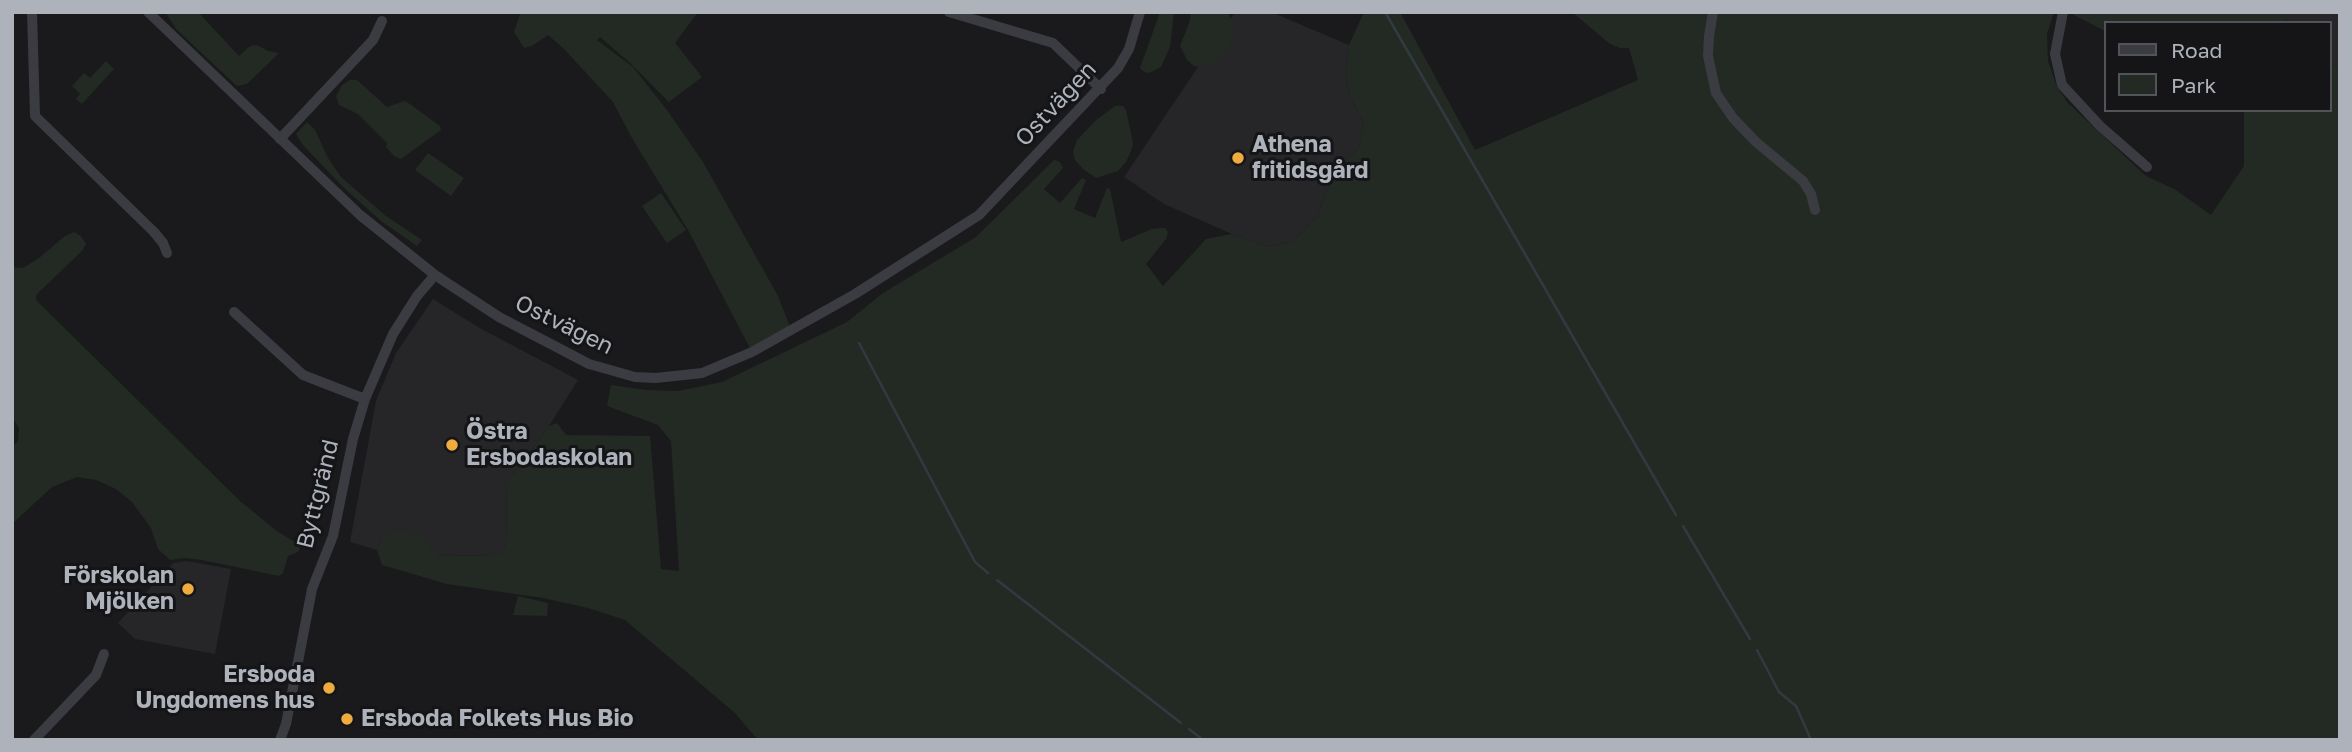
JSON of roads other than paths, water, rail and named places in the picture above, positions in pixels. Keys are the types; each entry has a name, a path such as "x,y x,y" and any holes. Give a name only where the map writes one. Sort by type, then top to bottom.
{"street":[{"path":"32,12 35,116 154,232 167,253"},
{"name":"Ostvägen","path":"148,12 360,215 435,275 499,317 589,364 635,377 673,378 726,365 792,332 961,229 979,215 1101,89 1126,56 1140,12"},
{"path":"949,12 1053,43 1101,89"},
{"path":"1713,12 1708,56 1716,93 1741,126 1803,181 1811,194 1815,210"},
{"path":"2063,12 2055,54 2062,85 2099,126 2147,167"},
{"path":"280,139 373,40 382,20"},
{"name":"Byttgränd","path":"280,740 286,724 312,589 333,536 353,439 365,399 393,334 417,296 435,275"},
{"path":"234,312 303,375 365,399"},
{"path":"34,740 96,675 104,654"}],"waterway":[{"path":"1385,12 1676,515"},
{"path":"859,343 975,562 988,573"},
{"path":"1683,526 1750,639"},
{"path":"997,580 1181,723"},
{"path":"1757,650 1779,692 1796,706 1811,740"},
{"path":"1189,729 1203,740"}],"place":[{"name":"Athena fritidsgård","path":"1238,158"},
{"name":"Östra Ersbodaskolan","path":"452,445"},
{"name":"Förskolan Mjölken","path":"188,589"},
{"name":"Ersboda Ungdomens hus","path":"329,688"},
{"name":"Ersboda Folkets Hus Bio","path":"347,719"}]}
